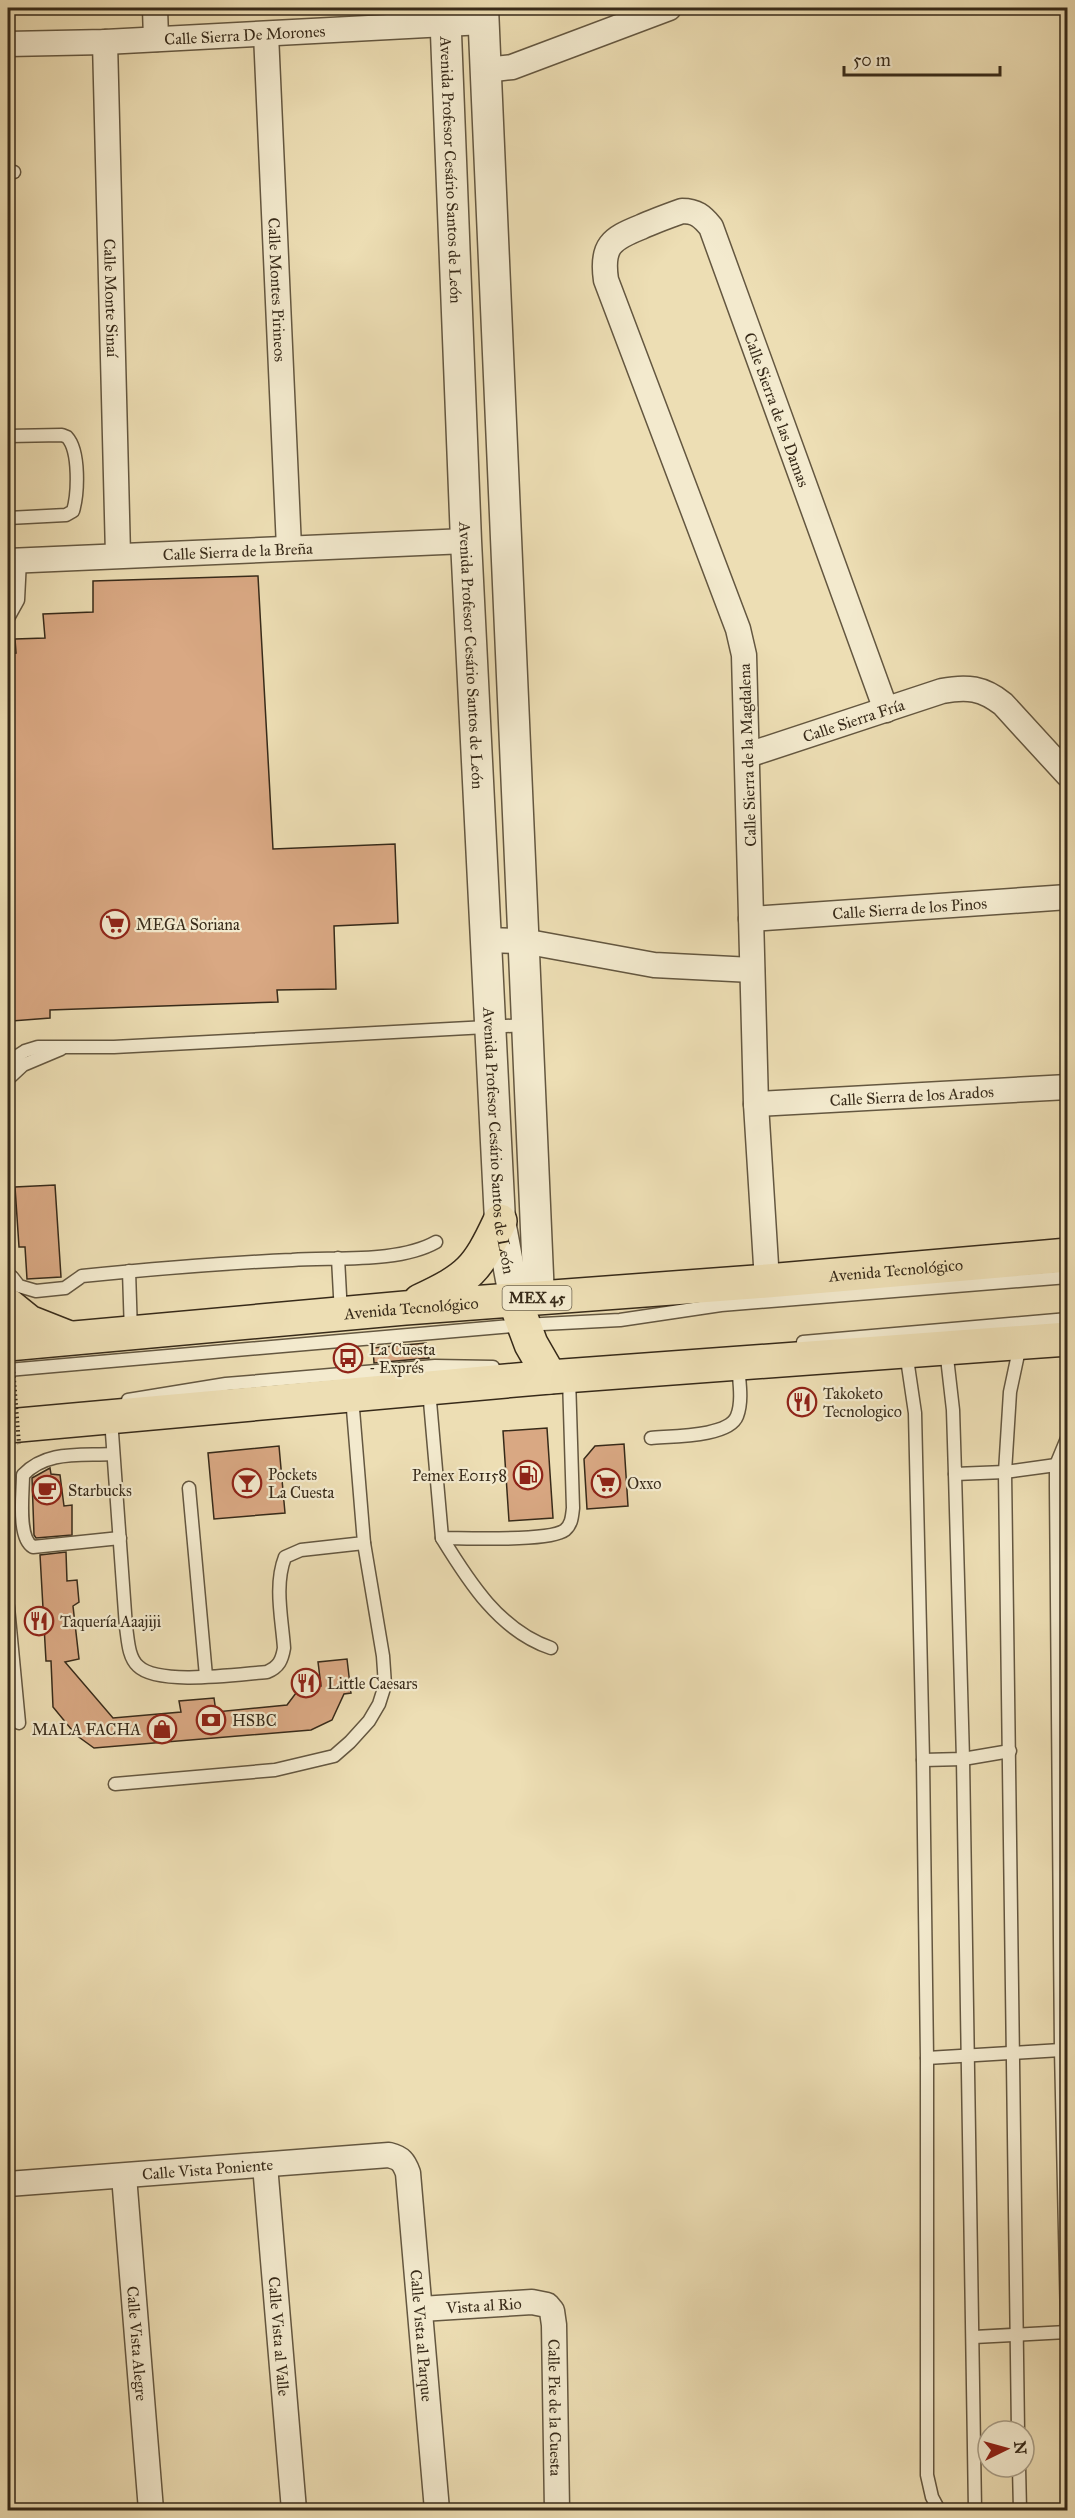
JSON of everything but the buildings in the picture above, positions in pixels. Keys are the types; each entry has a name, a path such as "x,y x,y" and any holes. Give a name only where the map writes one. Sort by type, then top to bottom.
{"main road":[{"path":"405,1308 453,1286 467,1275 485,1252 500,1221"},
{"name":"Avenida Tecnológico","path":"9,1313 68,1337 405,1308 526,1308 767,1281 1068,1255"},
{"path":"526,1308 550,1369"},
{"path":"14,1435 116,1409 351,1396 429,1388 550,1369 738,1364 1068,1340"}],"street":[{"path":"155,8 156,39"},
{"path":"486,70 513,67 669,8"},
{"name":"Calle Sierra De Morones","path":"8,44 266,34 446,16 483,15"},
{"name":"Avenida Profesor Cesário Santos de León","path":"483,15 523,940 526,1308"},
{"name":"Avenida Profesor Cesário Santos de León","path":"446,16 466,540 500,1221 526,1308"},
{"name":"Calle Montes Pirineos","path":"266,34 290,548"},
{"name":"Calle Monte Sinaí","path":"105,42 117,555"},
{"name":"Calle Sierra de las Damas","path":"606,254 617,237 682,212 691,211 703,216 711,226 886,710"},
{"name":"Calle Sierra de la Magdalena","path":"606,254 604,267 606,280 738,629 744,656 747,684 756,1104 767,1281"},
{"name":"Calle Sierra de la Breña","path":"14,561 466,540"},
{"name":"Calle Sierra Fría","path":"748,755 960,688 975,689 997,699 1068,775"},
{"name":"Calle Sierra de los Pinos","path":"751,919 1068,897"},
{"path":"486,940 523,940 654,965 752,970"},
{"name":"Calle Sierra de los Arados","path":"756,1104 1068,1087"},
{"name":"Calle Vista Poniente","path":"8,2184 389,2156 398,2157 404,2162"},
{"name":"Calle Vista al Parque","path":"404,2162 408,2173 421,2309 437,2511"},
{"name":"Calle Vista al Valle","path":"265,2165 294,2511"},
{"name":"Calle Vista Alegre","path":"124,2176 151,2511"},
{"name":"Vista al Rio","path":"421,2309 531,2302 548,2305"},
{"name":"Calle Pie de la Cuesta","path":"548,2305 552,2312 554,2325 557,2511"}],"lane":[{"path":"8,436 62,435 67,437 75,452 76,500 73,511 66,515 8,518"},
{"path":"8,618 18,600 14,561"},
{"path":"8,1062 25,1051 38,1047 114,1047 525,1025"},
{"path":"8,1079 14,1071 30,1062 68,1046"},
{"path":"9,1313 19,1286 36,1291 65,1288 82,1276 129,1271 387,1256 427,1248 436,1242"},
{"path":"338,1258 342,1314"},
{"path":"129,1271 131,1333"},
{"path":"8,1370 526,1308 620,1320 721,1305 1068,1277"},
{"path":"794,1343 1068,1319"},
{"path":"1018,2419 1005,1472 1010,1392 1020,1343"},
{"path":"946,1349 953,1410 963,1759 975,2511"},
{"path":"906,1351 915,1413 923,1760 927,2058 927,2475 932,2497 939,2511"},
{"path":"651,1438 715,1432 733,1424 738,1415 740,1402 738,1364"},
{"path":"364,1543 301,1550 285,1557 280,1568 279,1581 284,1648 282,1658 276,1668 267,1672 161,1676 138,1666 130,1653 126,1627 113,1455 116,1409 226,1384 435,1366 501,1367"},
{"path":"442,1538 540,1536 559,1533 567,1529 571,1522 573,1508 550,1369"},
{"path":"429,1388 442,1538 459,1566 490,1607 534,1643 551,1648"},
{"path":"115,1784 275,1770 314,1762 334,1755 350,1742 369,1721 379,1704 385,1685 383,1656 364,1543 351,1396"},
{"path":"1068,1436 1056,1465 1061,2050 1068,2368"},
{"path":"113,1455 48,1458 34,1464 23,1475 22,1519 25,1538 33,1547 120,1538"},
{"path":"955,1474 1005,1472 1056,1465"},
{"path":"189,1488 207,1676"},
{"path":"8,1607 19,1723"},
{"path":"923,1760 963,1759 1010,1751"},
{"path":"927,2058 1061,2050"},
{"path":"974,2337 1067,2332"},
{"path":"1019,2479 1020,2511"}],"path":[{"path":"9,1313 14,1435"}],"place":[{"name":"MEGA Soriana","path":"115,924"},
{"name":"La Cuesta - Exprés","path":"348,1358"},
{"name":"Takoketo Tecnologico","path":"802,1402"},
{"name":"Pemex E01158","path":"528,1475"},
{"name":"Pockets La Cuesta","path":"247,1483"},
{"name":"Oxxo","path":"606,1483"},
{"name":"Starbucks","path":"47,1490"},
{"name":"Taquería Aaajiji","path":"39,1621"},
{"name":"Little Caesars","path":"306,1683"},
{"name":"HSBC","path":"211,1720"},
{"name":"MALA FACHA","path":"162,1729"}]}
